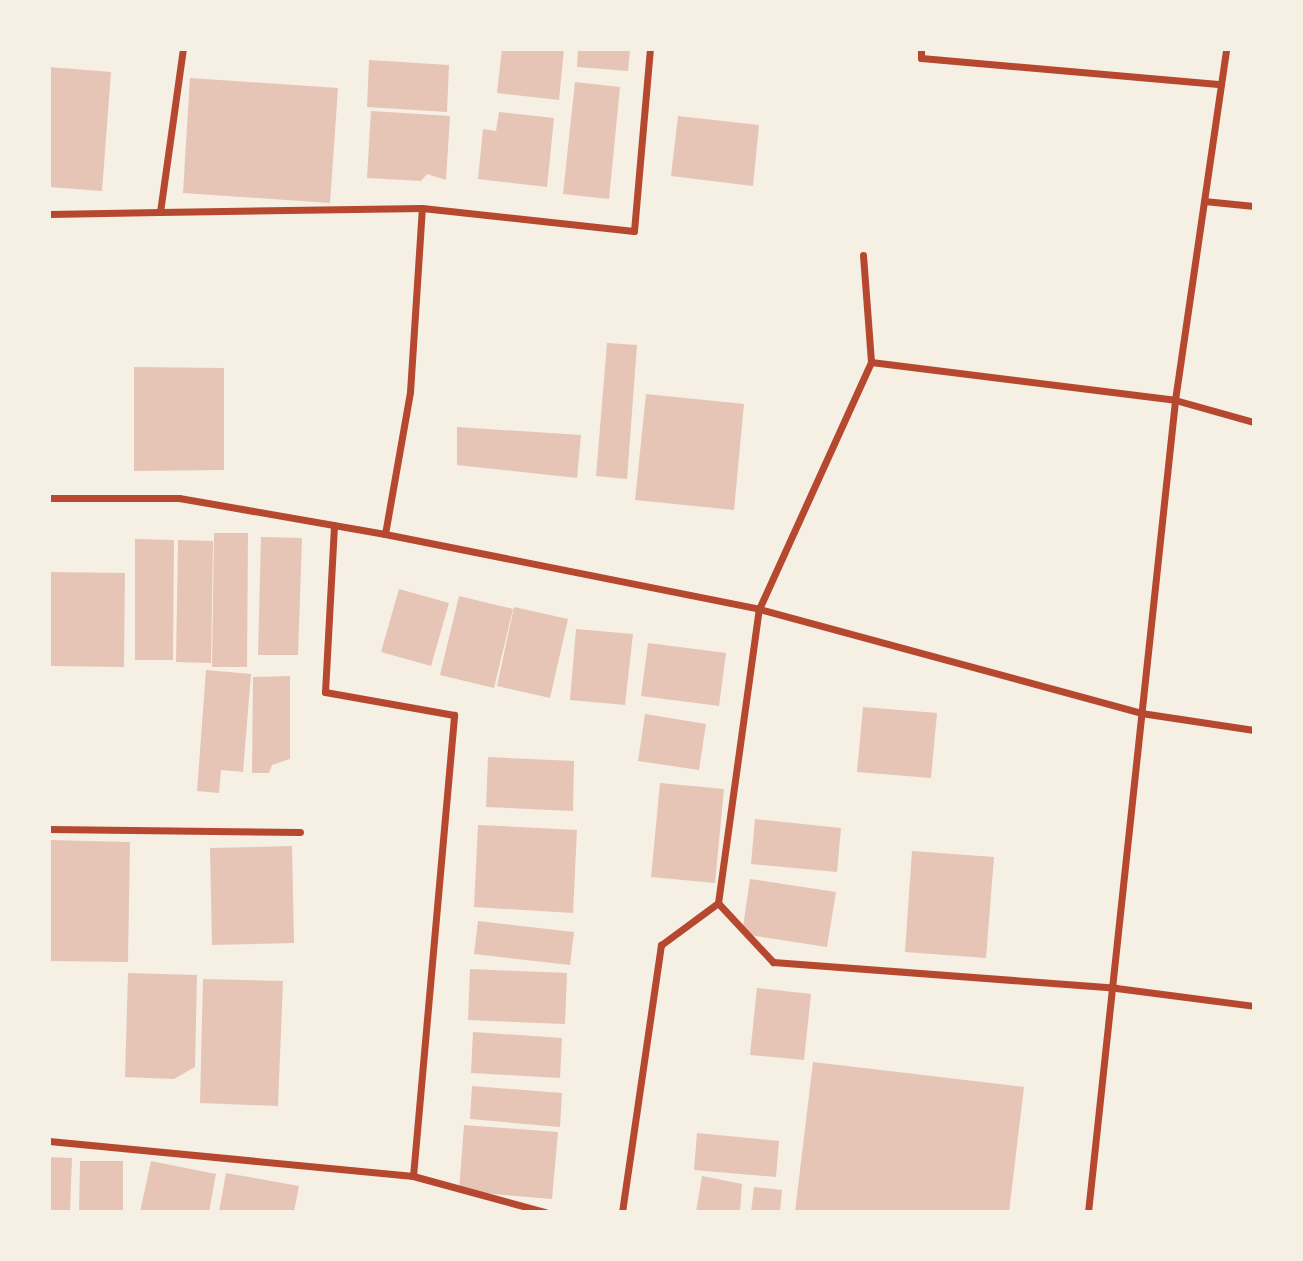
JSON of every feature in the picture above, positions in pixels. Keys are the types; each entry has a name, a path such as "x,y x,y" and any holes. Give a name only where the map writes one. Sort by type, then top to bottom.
{"street":[{"path":"160,212 183,49"},
{"path":"49,214 422,208 634,231 650,49"},
{"path":"921,49 921,58 1221,84"},
{"path":"1088,1212 1116,988 1141,713 1175,400 1226,49"},
{"path":"1204,201 1254,206"},
{"path":"385,534 410,392 422,208"},
{"path":"622,1212 661,945 718,903 759,609 870,362 863,255"},
{"path":"870,362 1175,400 1254,422"},
{"path":"49,498 179,498 385,534 759,609 1141,713 1254,730"},
{"path":"334,525 326,692 454,715 413,1176"},
{"path":"49,829 300,832"},
{"path":"718,903 773,962 1116,988 1254,1006"},
{"path":"49,1141 413,1176 545,1212"}],"building":[{"path":"502,49 564,49 559,100 497,93"},
{"path":"578,49 630,49 628,71 577,67"},
{"path":"369,60 449,65 447,112 367,107"},
{"path":"49,67 111,72 102,191 49,187"},
{"path":"190,78 338,88 330,203 183,193"},
{"path":"575,82 620,87 609,199 563,194"},
{"path":"371,111 450,116 446,180 427,174 421,181 367,178"},
{"path":"499,112 554,118 547,187 478,179 483,129 496,131"},
{"path":"678,116 759,125 753,186 671,176"},
{"path":"607,343 637,345 627,479 596,476"},
{"path":"134,367 224,368 224,470 134,471"},
{"path":"646,394 744,404 734,510 635,500"},
{"path":"457,427 581,435 577,478 457,465"},
{"path":"214,533 248,533 247,667 212,667"},
{"path":"261,537 302,538 298,655 258,655"},
{"path":"135,539 174,540 173,660 135,660"},
{"path":"178,540 213,541 211,663 176,662"},
{"path":"49,572 125,573 124,667 49,666"},
{"path":"399,589 449,603 431,666 381,652"},
{"path":"459,596 513,609 494,688 440,675"},
{"path":"514,607 568,619 550,698 497,686"},
{"path":"576,629 633,634 625,705 570,700"},
{"path":"648,643 726,653 719,706 641,696"},
{"path":"206,670 251,674 243,772 221,770 219,793 197,791"},
{"path":"290,676 290,759 272,765 269,773 252,773 253,677"},
{"path":"863,707 937,713 931,778 857,772"},
{"path":"645,714 706,724 699,770 638,761"},
{"path":"488,757 574,761 573,811 486,807"},
{"path":"660,783 724,789 715,883 651,877"},
{"path":"755,819 841,828 837,872 751,864"},
{"path":"478,825 577,830 573,913 474,907"},
{"path":"49,840 130,842 128,962 49,961"},
{"path":"292,846 294,943 212,945 210,848"},
{"path":"912,851 994,857 986,958 905,952"},
{"path":"750,879 836,892 827,947 742,934"},
{"path":"478,921 574,932 570,965 474,954"},
{"path":"470,969 567,973 565,1024 468,1020"},
{"path":"128,973 197,975 195,1067 174,1079 125,1077"},
{"path":"203,979 283,981 278,1106 200,1103"},
{"path":"757,988 811,994 804,1060 750,1055"},
{"path":"473,1032 562,1038 560,1078 471,1073"},
{"path":"813,1062 1024,1087 1009,1212 795,1212"},
{"path":"472,1086 562,1093 560,1127 470,1119"},
{"path":"464,1125 558,1132 552,1199 459,1191"},
{"path":"697,1133 779,1141 776,1177 694,1170"},
{"path":"49,1157 72,1158 70,1212 49,1212"},
{"path":"80,1161 123,1161 123,1212 79,1212"},
{"path":"151,1161 216,1174 209,1212 140,1212"},
{"path":"226,1173 299,1186 294,1212 219,1212"},
{"path":"702,1176 742,1184 740,1212 696,1212"},
{"path":"754,1187 782,1190 780,1212 751,1212"}]}
